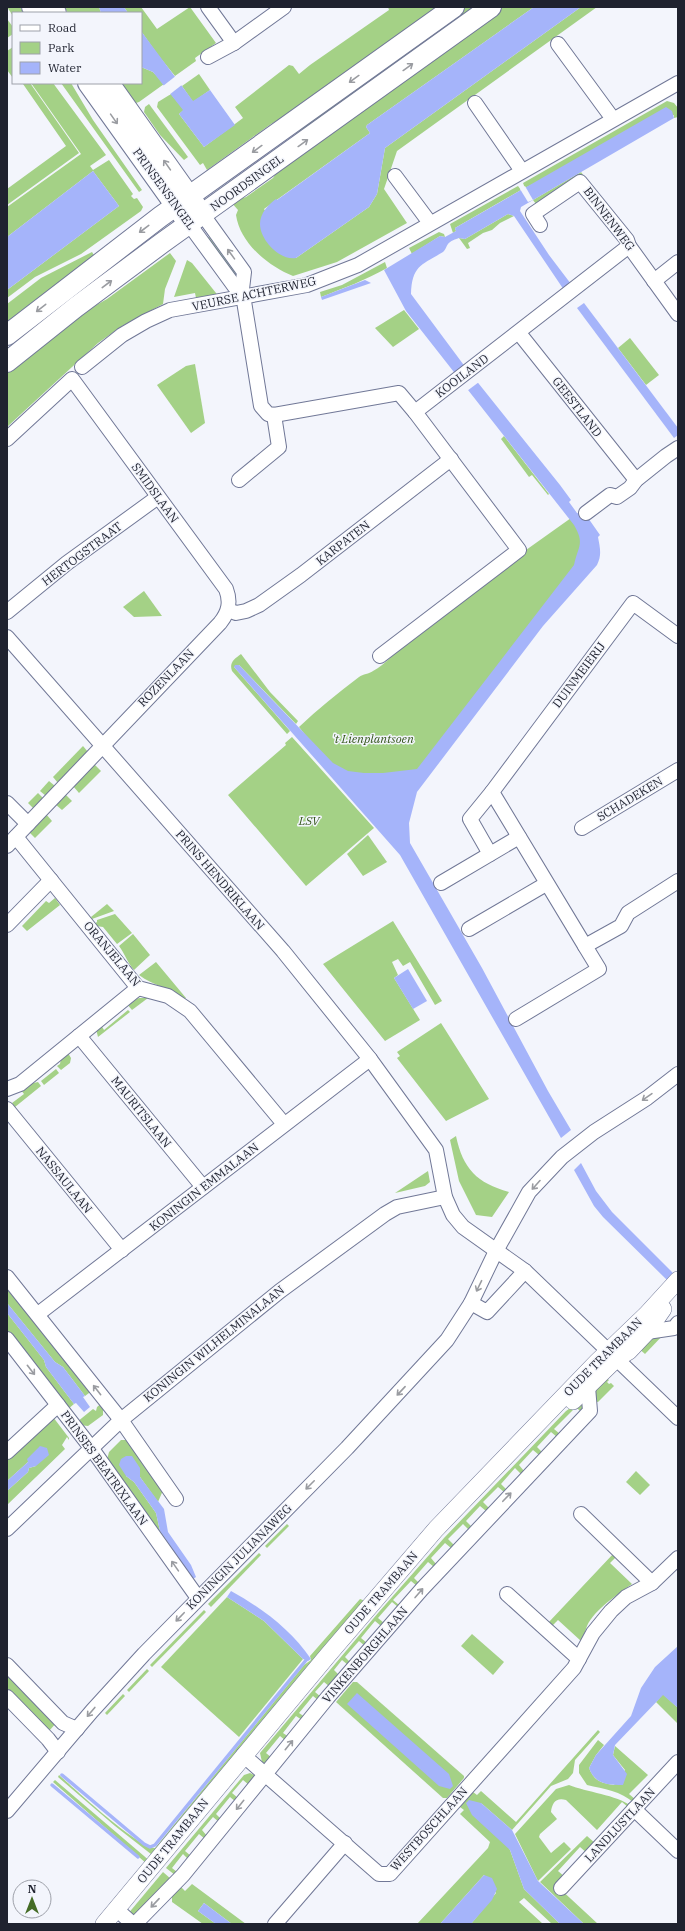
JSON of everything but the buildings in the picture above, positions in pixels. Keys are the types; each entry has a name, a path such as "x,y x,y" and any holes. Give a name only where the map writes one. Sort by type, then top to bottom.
{"main road":[{"name":"NOORDSINGEL","path":"7,335 79,278 183,201 454,7"},
{"name":"NOORDSINGEL","path":"7,362 76,307 491,7"},
{"name":"PRINSENSINGEL","path":"89,84 183,201"},
{"name":"PRINSENSINGEL","path":"110,84 196,220"}],"street":[{"path":"208,7 234,43"},
{"path":"208,57 234,43 284,7"},
{"path":"558,44 613,119"},
{"name":"VEURSE ACHTERWEG","path":"82,367 122,335 146,321 170,310 243,294 307,285 358,265 613,119 677,86"},
{"path":"475,103 522,171"},
{"path":"395,176 430,223"},
{"name":"BINNENWEG","path":"540,225 533,214 580,182 627,240 629,246 678,314"},
{"name":"PRINSENSINGEL","path":"196,220 244,272 243,294"},
{"name":"KOOILAND","path":"415,412 519,333 629,246"},
{"path":"654,281 678,262"},
{"path":"243,294 261,406 268,414 274,415 399,393 451,459 519,550 380,656"},
{"name":"GEESTLAND","path":"519,333 636,480"},
{"name":"SMIDSLAAN","path":"7,439 72,379 226,589 229,602 228,610"},
{"path":"239,480 279,447 274,415"},
{"path":"586,513 610,495 617,497 630,488 636,480 678,448"},
{"name":"KARPATEN","path":"228,610 236,613 246,611 259,605 296,579 451,459"},
{"name":"HERTOGSTRAAT","path":"7,612 67,564 158,497"},
{"name":"DUINMEIERIJ","path":"490,854 470,819 492,792 633,603 678,636"},
{"name":"ROZENLAAN","path":"11,842 220,623 228,610"},
{"name":"PRINS HENDRIKLAAN","path":"7,637 104,745 283,951 370,1059 424,1131 436,1150 445,1197 453,1215 463,1228 496,1251"},
{"name":"SCHADEKEN","path":"582,828 678,770"},
{"path":"492,792 546,884 599,969 516,1019"},
{"path":"7,803 28,824"},
{"path":"441,883 519,837"},
{"name":"ORANJELAAN","path":"11,842 51,880 138,988 168,996 190,1011 284,1124"},
{"path":"7,925 51,880"},
{"path":"586,946 621,926 628,912 678,881"},
{"path":"469,929 546,884"},
{"path":"7,1089 20,1084 138,988"},
{"name":"MAURITSLAAN","path":"79,1036 203,1187"},
{"name":"KONINGIN EMMALAAN","path":"38,1314 370,1059"},
{"name":"KONINGIN JULIANAWEG","path":"7,1811 123,1677 198,1598 347,1448 428,1363 447,1340 471,1303 496,1251 529,1192 562,1156 678,1074"},
{"name":"NASSAULAAN","path":"7,1109 122,1250"},
{"name":"KONINGIN WILHELMINALAAN","path":"7,1529 121,1420 280,1291 385,1214 397,1207 445,1197"},
{"path":"496,1251 526,1271 678,1418"},
{"path":"471,1303 487,1312 526,1271"},
{"path":"7,1277 121,1420 176,1499"},
{"name":"OUDE TRAMBAAN","path":"247,1758 443,1535 564,1409 588,1387 612,1355 678,1280"},
{"name":"OUDE TRAMBAAN","path":"104,1924 125,1919 247,1758 436,1529 612,1355 629,1351 647,1332 661,1311 678,1292"},
{"name":"OUDE TRAMBAAN","path":"647,1332 674,1328 678,1323"},
{"name":"PRINSES BEATRIXLAAN","path":"7,1339 92,1449 198,1598"},
{"name":"VINKENBORGHLAAN","path":"125,1919 183,1875 336,1688 422,1589 590,1411 588,1387"},
{"path":"7,1452 58,1405"},
{"path":"581,1514 652,1583"},
{"name":"WESTBOSCHLAAN","path":"247,1758 264,1775 345,1843 379,1874 390,1874 574,1668 593,1633 612,1611 626,1597 652,1583 678,1558"},
{"path":"507,1594 579,1659"},
{"path":"7,1665 63,1722 77,1729"},
{"path":"7,1697 48,1739 58,1752"},
{"path":"48,1739 63,1722"},
{"name":"LANDLUSTLAAN","path":"561,1888 678,1762"},
{"path":"634,1810 678,1851"},
{"path":"275,1924 345,1843"}],"green space":[{"path":"7,7 20,7 23,12 12,12 12,14"},
{"path":"64,7 99,7 101,12 67,12"},
{"path":"124,7 141,7 157,29 190,7 216,43 195,58 196,61 175,76 142,32 142,12 127,12"},
{"path":"388,7 444,7 311,102 271,124 207,170 203,163 200,165 157,107 158,102 171,94 184,110 179,114 204,147 243,118 235,107 289,65 293,66 299,74 389,10"},
{"path":"466,7 481,7 282,146 324,109"},
{"path":"501,7 534,7 367,125 366,127 370,133 264,209 296,258 369,207 377,194 385,148 581,7 597,7 397,151 384,189 407,223 337,262 293,276 265,260 249,244 243,235 236,215 238,210 231,202 246,197 273,178 279,169"},
{"path":"7,19 12,26 12,35 7,38"},
{"path":"12,48 12,77 7,70 7,51"},
{"path":"142,67 153,72 164,84 136,103 121,84 142,84"},
{"path":"199,74 210,90 193,102 182,86"},
{"path":"23,84 31,84 79,153 7,205 7,189 66,146"},
{"path":"32,84 54,84 106,155 90,166 93,170 109,160 133,194 131,196 134,199 137,198 143,207 141,211 81,254 35,277 7,298 7,290 119,206 93,171 7,237 7,207 81,154"},
{"path":"62,84 72,84 93,120 142,190 139,192"},
{"path":"667,101 674,103 678,108 678,117 674,118 674,115 525,188 523,183"},
{"path":"149,104 188,157 184,160 160,135 144,112 145,107"},
{"path":"581,172 584,176 536,204 533,200"},
{"path":"518,186 521,190 455,228 456,231 453,233 450,224"},
{"path":"508,214 514,216 468,243 470,248 467,249 459,238 465,239"},
{"path":"439,232 444,234 445,237 440,236 412,254 409,248"},
{"path":"209,237 238,277 240,283 204,240"},
{"path":"92,252 95,257 7,325 7,304 41,278"},
{"path":"170,253 176,261 165,289 163,304 122,326 98,343 7,427 7,371 77,316 107,299"},
{"path":"187,260 192,263 220,298 197,303 195,293 174,297"},
{"path":"385,262 387,268 363,280 321,297 320,292 342,285"},
{"path":"404,310 419,329 393,347 375,328"},
{"path":"630,338 659,375 646,385 618,348"},
{"path":"195,364 205,423 191,433 157,385 186,366"},
{"path":"504,436 549,494 548,495 532,475 529,477 501,439"},
{"name":"'t Lienplantsoen","path":"571,518 583,535 580,566 407,784 367,814 299,727 351,683 382,665 406,642 526,550"},
{"path":"144,591 162,616 134,617 123,607"},
{"path":"241,654 270,692 298,721 296,724 239,665 234,667 290,731 287,734 232,671 231,666 233,661"},
{"name":"LSV","path":"292,737 374,828 306,886 228,795 286,745 285,743"},
{"path":"83,746 88,752 58,783 53,777"},
{"path":"94,764 101,771 79,793 73,786"},
{"path":"49,781 55,786 46,796 40,791"},
{"path":"38,793 43,798 34,809 28,803"},
{"path":"65,794 72,801 62,810 55,804"},
{"path":"46,814 52,821 35,838 29,832"},
{"path":"368,835 387,862 363,876 347,854"},
{"path":"55,898 60,905 27,931 22,926 46,901 49,903"},
{"path":"107,904 114,911 92,919 91,917"},
{"path":"115,914 132,933 117,944 103,927 96,926 94,924 97,920"},
{"path":"393,921 442,1001 435,1005 410,962 403,966 398,959 392,962 398,975 394,978 420,1020 385,1041 323,964"},
{"path":"133,934 150,955 134,970 119,946"},
{"path":"156,962 186,998 185,999 174,992 144,979 139,975"},
{"path":"139,998 148,998 132,1010 127,1004"},
{"path":"128,1010 130,1012 98,1037 96,1029 101,1025 104,1030"},
{"path":"441,1023 489,1099 446,1121 397,1058 400,1056 397,1052"},
{"path":"68,1053 71,1058 70,1063 61,1070 57,1066 60,1064 61,1058"},
{"path":"56,1069 59,1073 44,1085 41,1081"},
{"path":"38,1082 41,1086 15,1107 12,1103 24,1094 21,1090 29,1084"},
{"path":"456,1136 459,1148 467,1166 473,1173 488,1184 509,1192 492,1217 476,1215 459,1181 450,1140"},
{"path":"428,1171 430,1182 425,1186 395,1193"},
{"path":"7,1282 93,1390 85,1396 63,1367 55,1362 7,1303"},
{"path":"7,1313 44,1360 46,1367 74,1404 67,1410 7,1333"},
{"path":"665,1333 645,1354 637,1347 648,1335"},
{"path":"606,1378 609,1380 607,1382 609,1384 611,1383 614,1386 598,1402 592,1401 592,1395"},
{"path":"583,1399 584,1410 581,1412 576,1407 554,1429 560,1434 557,1437 551,1432 537,1447 542,1452 539,1455 533,1450 519,1465 524,1471 521,1474 515,1468 501,1484 506,1489 504,1492 498,1487 483,1502 489,1508 486,1511 480,1506 466,1521 471,1526 468,1529 463,1524 448,1539 454,1545 451,1548 445,1543 431,1558 436,1564 434,1567 428,1562 414,1578 419,1583 417,1586 411,1581 393,1600 399,1605 398,1607 392,1602 378,1618 384,1623 381,1626 375,1621 361,1638 367,1643 365,1646 359,1641 345,1657 350,1662 348,1665 342,1660 334,1670 339,1675 330,1687 324,1682 315,1692 321,1697 319,1701 313,1696 299,1713 305,1717 302,1720 296,1716 283,1733 289,1737 286,1741 280,1736 266,1753 272,1758 265,1764 262,1762 260,1753 378,1613 444,1538 566,1411"},
{"path":"103,1402 103,1415 88,1426 79,1425 77,1422 93,1409 96,1411 97,1407"},
{"path":"53,1417 69,1438 69,1440 67,1437 62,1445 65,1449 7,1505 7,1491 28,1472 29,1468 36,1466 28,1462 7,1481 7,1459"},
{"path":"121,1440 131,1440 164,1488 158,1502 140,1477 140,1468 126,1476 134,1482 156,1513 160,1531 193,1579 107,1460 109,1452"},
{"path":"636,1471 650,1485 640,1495 626,1482"},
{"path":"287,1524 289,1526 267,1548 265,1546"},
{"path":"259,1553 261,1555 211,1607 208,1604"},
{"path":"614,1553 617,1556 610,1563 632,1584 595,1614 587,1626 581,1641 558,1620 552,1626 548,1623"},
{"path":"227,1597 264,1621 303,1659 239,1737 161,1667"},
{"path":"360,1599 368,1602 156,1858 115,1826 58,1777 59,1775 121,1829 135,1839 155,1848 304,1665 311,1660 310,1656"},
{"path":"204,1610 206,1612 152,1667 150,1665"},
{"path":"472,1634 504,1662 493,1675 461,1646"},
{"path":"147,1669 149,1671 129,1692 127,1690"},
{"path":"7,1672 57,1722 49,1731 7,1689"},
{"path":"353,1682 357,1682 464,1776 464,1778 447,1798 443,1798 336,1702"},
{"path":"123,1694 125,1696 107,1715 105,1713"},
{"path":"663,1694 678,1708 678,1724 656,1702"},
{"path":"598,1730 600,1732 575,1760 573,1773 568,1779 551,1786 512,1830 481,1803 510,1850 524,1889 560,1924 552,1924 524,1898 519,1902 543,1924 471,1924 496,1893 484,1875 440,1924 417,1924 488,1848 490,1842 460,1814 464,1810 460,1807 473,1792 477,1795 481,1791 516,1822"},
{"path":"598,1740 604,1745 596,1755 589,1768 593,1776 598,1781 614,1785 625,1770 613,1755 615,1746 648,1775 629,1794 636,1800 634,1803 618,1793 587,1785 579,1773 579,1765"},
{"path":"250,1773 254,1775 254,1779 249,1785 243,1780 232,1793 238,1798 236,1802 230,1797 216,1814 221,1819 219,1822 213,1817 202,1830 207,1836 205,1839 199,1834 185,1851 191,1856 188,1859 183,1854 172,1868 177,1872 175,1875 166,1868 244,1775"},
{"path":"55,1780 151,1862 147,1864 53,1782"},
{"path":"569,1785 610,1796 631,1806 629,1808 622,1802 597,1830 566,1800 557,1800 552,1806 551,1812 557,1819 540,1834 539,1837 551,1853 564,1842 571,1849 538,1881 515,1834 556,1789"},
{"path":"587,1836 596,1844 587,1853 580,1847 558,1871 565,1877 557,1886 598,1924 584,1924 540,1882"},
{"path":"163,1872 171,1879 137,1917 127,1915"},
{"path":"192,1884 246,1924 232,1924 204,1903 198,1911 216,1924 203,1924 172,1902 172,1896 181,1887 185,1891"}],"water":[{"path":"99,7 124,7 127,12 101,12"},
{"path":"534,7 581,7 385,148 377,194 369,207 296,258 290,258 278,253 267,243 261,230 260,220 265,209 271,203 370,133 366,127 367,125"},
{"path":"142,32 193,101 210,90 235,125 204,147 179,114 183,110 153,72 142,67"},
{"path":"666,107 672,111 674,118 521,207 520,211 549,255 571,284 564,290 514,216 508,214 465,239 459,238 450,242 443,252 424,263 416,271 412,284 411,294 463,364 560,485 571,500 569,502 577,513 586,515 600,535 598,537 600,555 597,565 543,626 417,792 409,823 410,843 482,968 548,1091 571,1130 561,1138 400,855 234,667 235,665 239,665 333,763 348,771 364,773 383,773 417,769 574,565 580,541 574,525 406,311 384,270 440,236 445,237 456,231 455,228"},
{"path":"93,171 119,206 7,290 7,237"},
{"path":"365,280 371,283 322,300 321,297"},
{"path":"584,303 678,428 678,435 674,438 577,308"},
{"path":"408,969 427,1001 413,1009 394,978"},
{"path":"581,1163 596,1191 612,1212 673,1273 667,1280 603,1217 594,1206 574,1170"},
{"path":"7,1303 55,1362 63,1367 85,1396 83,1397 90,1407 84,1412 76,1403 74,1404 46,1367 44,1360 7,1313"},
{"path":"40,1446 47,1448 49,1455 36,1466 29,1468 28,1472 7,1491 7,1481 28,1462 27,1459"},
{"path":"126,1456 132,1456 140,1468 140,1477 164,1509 168,1532 191,1565 196,1577 193,1579 160,1531 156,1513 134,1482 126,1476 119,1465 121,1459"},
{"path":"231,1591 275,1620 303,1648 311,1659 308,1661 303,1659 264,1621 227,1597"},
{"path":"678,1646 678,1708 663,1695 615,1745 613,1755 627,1774 623,1785 607,1784 598,1780 589,1768 596,1755 631,1716 641,1688 655,1667"},
{"path":"357,1693 449,1774 453,1786 450,1789 439,1786 347,1704"},
{"path":"469,1800 481,1803 512,1830 538,1881 584,1924 560,1924 524,1889 510,1850 472,1815 466,1803"},
{"path":"484,1875 492,1878 497,1889 492,1900 471,1924 440,1924"},
{"path":"204,1903 232,1924 216,1924 198,1911"}],"pier":[{"path":"177,75 183,84 169,95 163,86"},
{"path":"525,186 533,200 528,202 520,189"},
{"path":"466,365 479,382 467,391 454,374"}],"waterway":[{"path":"62,1775 144,1844 150,1847 155,1845 307,1659 306,1658"},
{"path":"52,1785 138,1857"}]}
